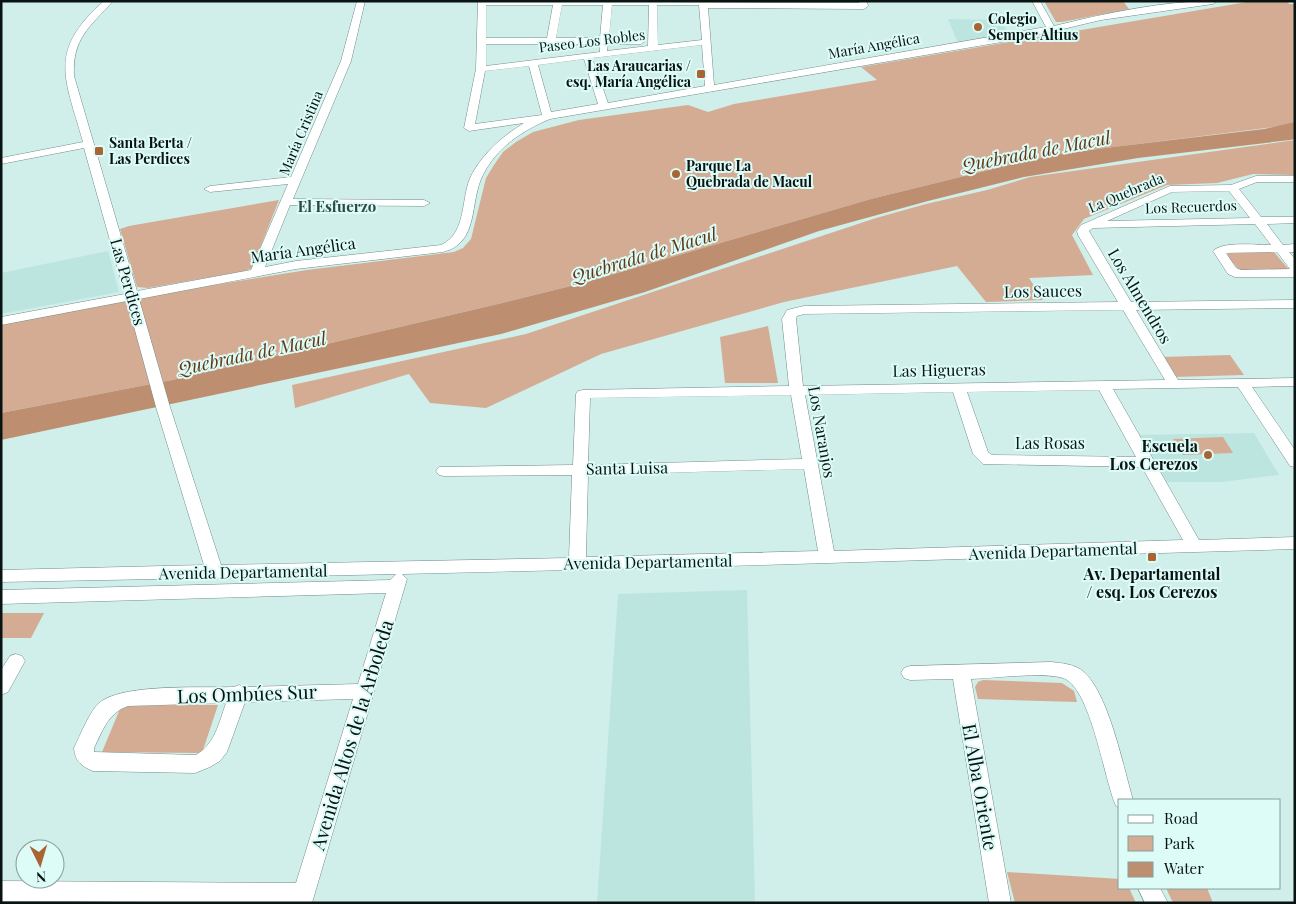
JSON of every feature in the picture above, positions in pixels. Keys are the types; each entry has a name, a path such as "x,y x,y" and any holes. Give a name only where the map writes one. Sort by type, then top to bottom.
{"street":[{"name":"Las Perdices","path":"109,1 79,33 71,49 68,61 70,84 163,407 215,573"},
{"name":"María Cristina","path":"256,273 346,62 361,1"},
{"path":"1036,1 1051,28"},
{"name":"María Angélica","path":"480,69 469,128 543,118 1018,36 1108,16 1213,1"},
{"path":"480,69 482,2 864,4"},
{"path":"551,41 558,2"},
{"path":"603,54 608,2"},
{"path":"481,41 604,41 653,44 654,2"},
{"path":"704,3 710,89"},
{"name":"Paseo Los Robles","path":"480,69 603,54 653,44 706,42"},
{"path":"587,56 604,106"},
{"path":"533,62 543,118"},
{"name":"María Angélica","path":"1,321 332,260 431,251 448,246 460,236 471,189 483,165 506,141 543,118"},
{"path":"1,160 88,144"},
{"name":"La Quebrada","path":"1088,225 1170,189 1232,188 1256,179 1295,178"},
{"path":"210,189 296,180"},
{"path":"1232,188 1295,268"},
{"path":"286,202 424,203"},
{"name":"Los Recuerdos","path":"1088,225 1295,220"},
{"name":"Los Almendros","path":"1088,225 1083,231 1084,235 1174,384"},
{"path":"1295,248 1224,249 1219,252 1232,271 1239,274 1295,274"},
{"name":"Los Sauces","path":"792,313 804,310 1295,304"},
{"name":"Los Naranjos","path":"792,313 788,319 797,391 827,557"},
{"path":"1242,382 1293,457"},
{"name":"Las Higueras","path":"580,470 583,394 1295,382"},
{"path":"1103,385 1194,546"},
{"name":"Las Rosas","path":"958,387 981,454 985,458 991,460 1146,462"},
{"name":"Santa Luisa","path":"444,470 580,470 810,464"},
{"path":"577,564 580,470"},
{"name":"Avenida Departamental","path":"1,597 400,577 577,564 1295,543"},
{"name":"Avenida Departamental","path":"1,576 215,573 400,577"},
{"name":"Avenida Altos de la Arboleda","path":"303,898 400,577"},
{"path":"1,687 16,661"},
{"path":"910,673 1052,669 1065,671 1077,676 1084,684 1093,701 1122,799"},
{"name":"El Alba Oriente","path":"961,671 1000,903"},
{"name":"Los Ombúes Sur","path":"239,693 220,746 213,756 204,761 186,764 93,762 86,759 84,748 98,718 111,704 128,698 239,693 366,691"},
{"path":"1150,889 1157,903"},
{"path":"7,895 303,898"}],"shaded area":[{"name":"Colegio Semper Altius","path":"948,19 1000,20 1008,33 958,43"},
{"path":"108,251 119,292 1,314 1,273"},
{"name":"Escuela Los Cerezos","path":"1254,433 1279,475 1222,482 1163,482 1139,435"},
{"path":"747,590 755,903 597,903 618,594"}],"green space":[{"path":"1044,1 1123,1 1129,9 1056,22"},
{"name":"Parque La Quebrada de Macul","path":"1287,1 1289,4 1295,4 1295,122 1283,126 1090,150 1001,167 871,199 583,283 498,304 172,380 1,413 1,323 145,296 307,270 454,252 463,248 471,239 486,178 494,165 503,152 533,132 579,120 688,105 708,112 734,104 877,80 861,67 1247,2"},
{"path":"1295,140 1295,175 1253,174 1217,183 1167,185 1084,219 1072,235 1093,275 1029,278 1043,300 986,302 957,266 784,302 601,354 486,408 430,403 409,374 295,408 292,385 526,334 876,218 926,204 987,190 1030,177"},
{"path":"279,200 252,268 245,271 148,288 137,287 120,229"},
{"path":"1273,251 1291,272 1242,273 1227,256 1228,252"},
{"path":"768,326 778,383 725,383 720,337"},
{"path":"1230,355 1244,375 1174,377 1161,357"},
{"path":"1223,437 1233,453 1183,455 1173,439"},
{"path":"1,613 44,613 31,638 1,638"},
{"path":"983,680 1062,683 1074,691 1077,702 978,699 975,687 978,682"},
{"path":"122,704 218,705 202,753 102,752"},
{"path":"1007,872 1118,879 1118,889 1129,889 1136,903 1015,903"},
{"path":"1166,889 1207,889 1213,903 1173,903"}],"water":[{"path":"1295,122 1295,139 1138,158 1024,177 819,231 645,292 501,334 1,440 1,413 172,380 498,304 583,283 871,199 1001,167 1061,154 1264,129"}],"place":[{"name":"Colegio Semper Altius","path":"978,27"},
{"name":"Las Araucarias / esq. María Angélica","path":"701,74"},
{"name":"Santa Berta / Las Perdices","path":"99,151"},
{"name":"Parque La Quebrada de Macul","path":"676,174"},
{"name":"Escuela Los Cerezos","path":"1208,455"},
{"name":"Av. Departamental / esq. Los Cerezos","path":"1152,557"}],"district":[{"name":"El Esfuerzo","path":"337,207"}],"water label":[{"name":"Quebrada de Macul","path":"1036,152"},
{"name":"Quebrada de Macul","path":"644,256"},
{"name":"Quebrada de Macul","path":"252,354"}]}
